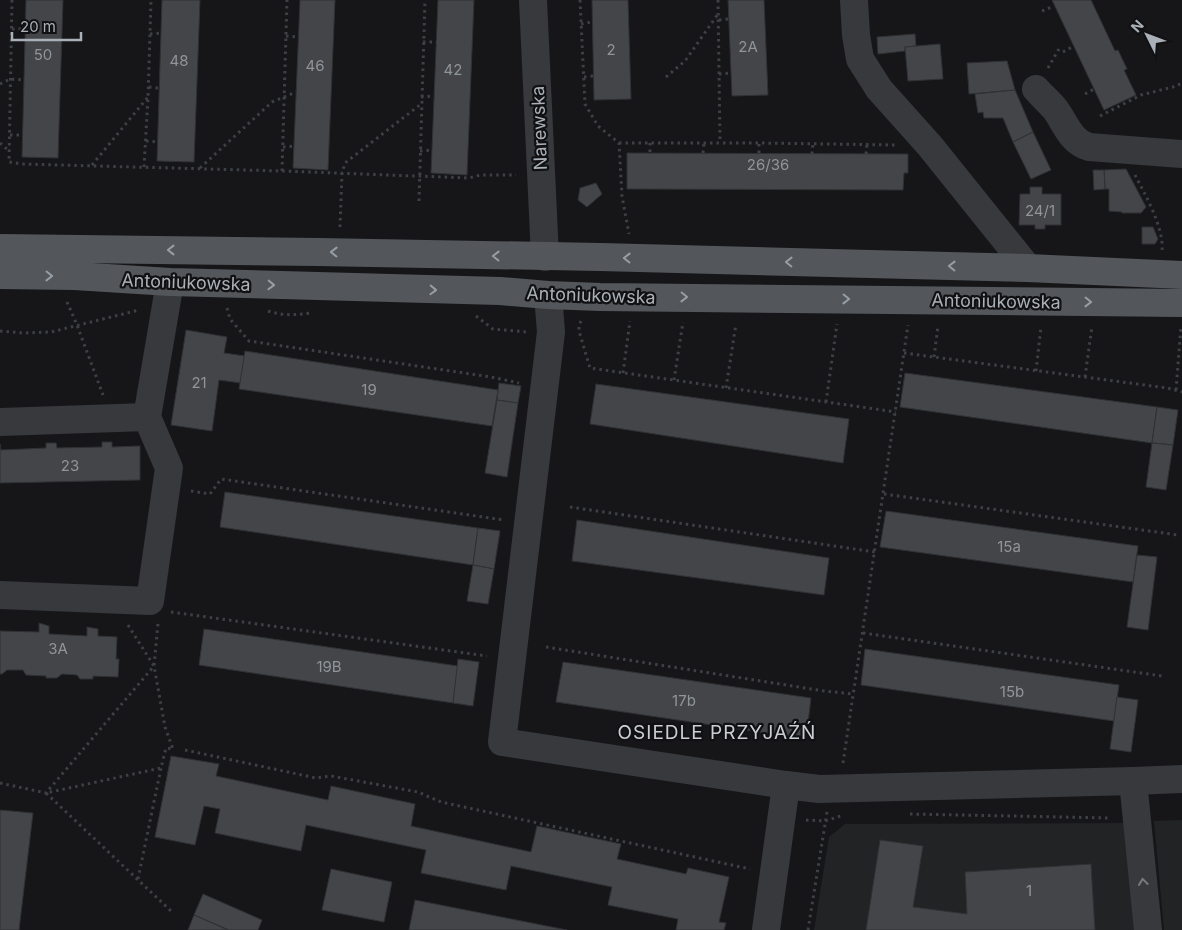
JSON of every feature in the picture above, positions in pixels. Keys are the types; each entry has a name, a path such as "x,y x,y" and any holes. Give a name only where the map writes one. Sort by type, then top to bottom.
{"main road":[{"name":"Antoniukowska","path":"0,248 318,252 1028,268 1182,275"},
{"path":"545,257 548,295"},
{"name":"Antoniukowska","path":"0,275 75,276 168,292 500,292 548,295 1182,304"}],"street":[{"name":"Narewska","path":"533,0 545,257"},
{"path":"854,0 860,59 879,89 930,146 1028,268"},
{"path":"1036,89 1056,110 1069,133 1083,145 1182,154"},
{"path":"0,594 112,599 154,606 169,468 147,418 168,292"},
{"path":"548,295 551,332 502,742 819,789 1182,779"},
{"path":"0,422 147,418"},
{"path":"1133,781 1148,930"},
{"path":"766,930 786,785"}],"path":[{"path":"12,0 9,162 22,164 200,168 469,178 519,175"},
{"path":"144,167 152,0"},
{"path":"282,171 288,0"},
{"path":"419,201 425,0"},
{"path":"580,0 585,104 598,126 619,143 720,142 930,146"},
{"path":"718,0 720,142"},
{"path":"1042,11 1054,6"},
{"path":"666,77 685,61 719,14"},
{"path":"719,20 728,19"},
{"path":"581,24 592,22"},
{"path":"12,29 26,29"},
{"path":"150,34 161,33"},
{"path":"286,36 298,37"},
{"path":"424,42 437,42"},
{"path":"1063,52 1074,46"},
{"path":"719,74 731,73"},
{"path":"584,77 594,76"},
{"path":"0,84 10,79 24,80"},
{"path":"1100,116 1141,95 1182,83"},
{"path":"149,87 159,88"},
{"path":"1085,94 1094,88"},
{"path":"200,168 272,102 296,92"},
{"path":"422,97 434,96"},
{"path":"92,166 148,97"},
{"path":"340,227 342,173 345,163 421,104"},
{"path":"10,135 22,135"},
{"path":"146,141 158,142"},
{"path":"704,142 704,153"},
{"path":"0,143 10,151"},
{"path":"619,143 622,196 630,240"},
{"path":"650,143 650,153"},
{"path":"759,143 759,153"},
{"path":"812,154 813,143"},
{"path":"866,154 867,144"},
{"path":"283,147 294,146"},
{"path":"1121,149 1150,202 1163,241 1162,253"},
{"path":"420,151 432,150"},
{"path":"0,331 23,333 51,332 130,313 168,292"},
{"path":"224,301 230,320 249,341 491,377 528,385"},
{"path":"67,302 112,418"},
{"path":"472,313 493,329 529,332"},
{"path":"623,373 631,317"},
{"path":"674,380 684,317"},
{"path":"726,388 737,318"},
{"path":"826,402 838,318"},
{"path":"808,930 825,821 844,759 909,318"},
{"path":"934,357 939,318"},
{"path":"1085,377 1093,318"},
{"path":"1176,390 1182,321"},
{"path":"1036,371 1041,324"},
{"path":"578,331 590,368 896,412"},
{"path":"904,353 1182,392"},
{"path":"166,488 210,494 221,479 512,522"},
{"path":"884,494 1178,535"},
{"path":"570,508 875,552"},
{"path":"112,599 154,666"},
{"path":"138,880 166,748 172,749 165,727 154,666 154,606 495,657"},
{"path":"863,633 1162,676"},
{"path":"546,647 824,691 854,694"},
{"path":"46,793 154,666"},
{"path":"185,750 316,778 330,776 418,792 441,802 750,869"},
{"path":"0,784 46,793 161,768"},
{"path":"46,793 172,911"},
{"path":"781,819 825,821 851,813"},
{"path":"909,814 1137,818"},
{"path":"748,878 752,861"}],"shaded area":[{"path":"1182,820 1182,930 1164,930 1154,821"},
{"path":"1128,823 1137,930 814,930 829,837 845,824"}],"building":[{"path":"26,0 63,0 58,158 22,157"},
{"path":"162,0 200,0 194,162 157,161"},
{"path":"300,0 335,0 328,170 293,168"},
{"path":"438,0 474,0 467,175 431,173"},
{"path":"592,0 628,0 631,99 594,100"},
{"path":"728,0 764,0 768,95 732,96"},
{"path":"1052,0 1091,0 1115,51 1118,50 1127,69 1124,70 1136,95 1104,110"},
{"path":"915,34 916,46 905,47 905,51 878,54 877,37"},
{"path":"940,44 943,79 908,81 905,47"},
{"path":"1007,61 1015,90 969,94 967,63"},
{"path":"1015,90 1033,132 1013,142 1003,118 984,118 983,112 978,113 975,94"},
{"path":"1033,132 1051,170 1031,179 1013,142"},
{"path":"627,153 908,154 908,173 904,173 903,190 627,189"},
{"path":"1126,169 1146,207 1141,213 1109,211 1109,189 1105,189 1104,170"},
{"path":"1093,170 1104,170 1105,189 1094,190"},
{"path":"596,183 602,194 587,207 578,200 580,188"},
{"path":"1030,187 1042,187 1042,194 1061,194 1061,225 1045,225 1045,229 1035,229 1035,225 1019,225 1020,194 1030,194"},
{"path":"1142,227 1153,227 1158,239 1155,244 1142,244"},
{"path":"186,330 227,337 224,353 245,356 241,383 219,380 212,431 171,425"},
{"path":"245,351 498,390 492,426 239,389"},
{"path":"905,373 1157,407 1152,443 900,407"},
{"path":"499,383 521,386 518,403 497,400"},
{"path":"596,384 849,419 843,463 590,424"},
{"path":"497,400 518,403 507,477 485,473"},
{"path":"1157,407 1178,410 1173,445 1152,443"},
{"path":"102,442 112,442 112,447 140,446 140,480 0,483 0,444 1,450 46,448 46,443 56,443 57,448 102,447"},
{"path":"1152,443 1173,445 1166,490 1146,487"},
{"path":"225,492 478,528 473,565 220,527"},
{"path":"886,511 1138,546 1133,582 880,547"},
{"path":"577,520 829,558 824,595 572,561"},
{"path":"478,528 500,531 494,569 473,565"},
{"path":"1137,555 1157,557 1148,630 1127,627"},
{"path":"473,565 494,569 488,604 467,601"},
{"path":"39,623 49,626 49,634 87,636 87,627 98,629 98,636 117,637 116,659 119,659 118,677 93,676 93,679 80,679 77,675 62,674 57,678 46,678 46,676 26,675 23,670 7,670 0,674 0,631 39,632"},
{"path":"204,629 458,666 453,703 199,665"},
{"path":"865,649 1119,685 1114,721 861,685"},
{"path":"458,659 479,662 473,706 453,703"},
{"path":"563,662 811,698 806,739 556,702"},
{"path":"1117,697 1138,700 1131,752 1110,749"},
{"path":"171,756 219,764 216,776 328,800 331,786 415,804 411,826 531,852 537,826 621,844 617,859 686,874 688,868 729,877 719,922 726,923 724,930 676,930 678,919 608,905 612,887 511,866 506,890 421,873 426,850 306,825 301,851 215,833 220,809 204,806 195,845 155,837"},
{"path":"0,810 33,813 19,930 0,930"},
{"path":"880,840 923,846 913,907 967,914 965,872 1091,864 1095,930 866,930"},
{"path":"331,869 392,882 384,922 322,910"},
{"path":"203,894 262,920 258,930 229,930 194,915"},
{"path":"415,900 567,930 409,930"},
{"path":"194,915 228,930 188,930"}],"district":[{"name":"OSIEDLE PRZYJAŹŃ","path":"717,732"}]}
